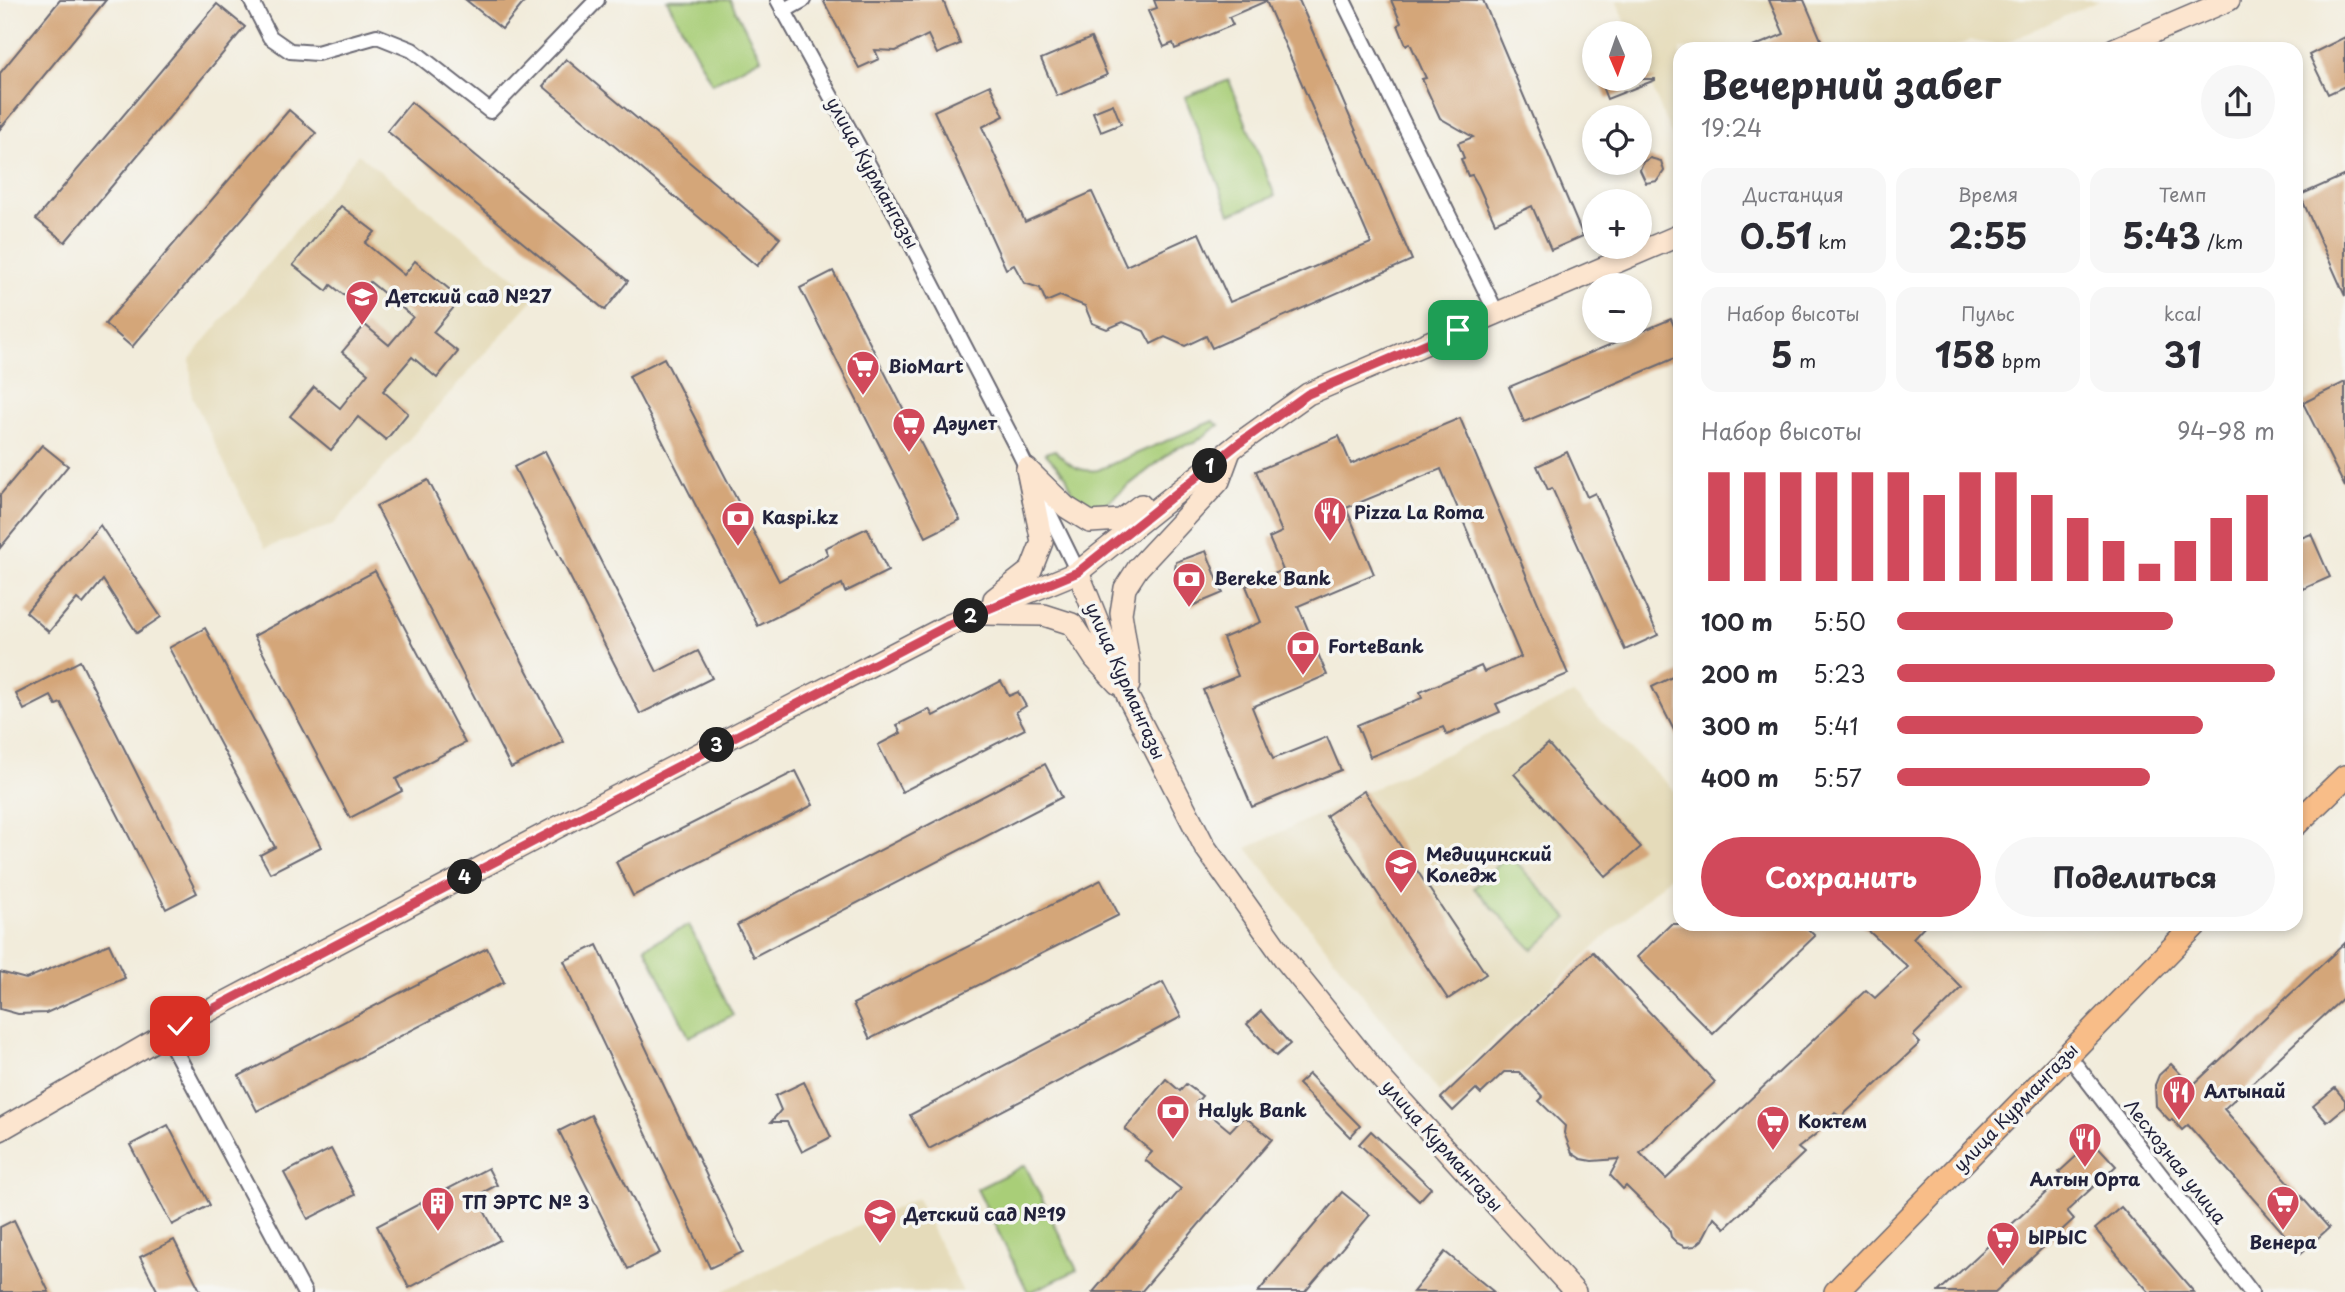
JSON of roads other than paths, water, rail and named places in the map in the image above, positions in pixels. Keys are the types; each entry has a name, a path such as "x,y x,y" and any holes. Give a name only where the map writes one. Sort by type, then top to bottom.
{"main road":[{"path":"2303,817 2345,777"},
{"name":"улица Курмангазы","path":"1836,1292 2189,931"}],"street":[{"path":"251,0 270,37 290,51 317,53 377,36 412,50 490,111 597,0"},
{"path":"780,5 803,0"},
{"path":"1343,0 1497,314"},
{"path":"2131,42 2229,0"},
{"name":"улица Курмангазы","path":"780,5 900,222 1027,469 1078,572 1128,696 1205,847 1286,961 1379,1076 1575,1292"},
{"path":"0,1130 166,1034 615,797 947,626 1078,572 1231,449 1308,394 1673,238"},
{"path":"1027,469 1066,507 1090,522 1121,520 1202,460 1231,449"},
{"path":"1128,696 1129,664 1121,613 1125,588 1138,568 1219,481 1231,449"},
{"path":"976,614 1031,570 1042,542 1027,469"},
{"path":"976,614 1044,615 1072,624 1095,659 1128,696"},
{"path":"166,1034 304,1292"},
{"name":"Лесхозная улица","path":"2068,1055 2251,1292"}],"place":[{"name":"Детский сад №27","path":"362,327"},
{"name":"BioMart","path":"863,397"},
{"name":"Дәулет","path":"909,454"},
{"name":"Pizza La Roma","path":"1330,543"},
{"name":"Kaspi.kz","path":"738,548"},
{"name":"Bereke Bank","path":"1189,609"},
{"name":"ForteBank","path":"1303,677"},
{"name":"Медицинский Коледж","path":"1401,895"},
{"name":"Алтынай","path":"2179,1122"},
{"name":"Halyk Bank","path":"1173,1141"},
{"name":"Коктем","path":"1773,1152"},
{"name":"Алтын Орта","path":"2085,1169"},
{"name":"Венера","path":"2283,1232"},
{"name":"ТП ЭРТС № 3","path":"438,1233"},
{"name":"Детский сад №19","path":"880,1245"},
{"name":"ЫРЫС","path":"2003,1268"}]}
